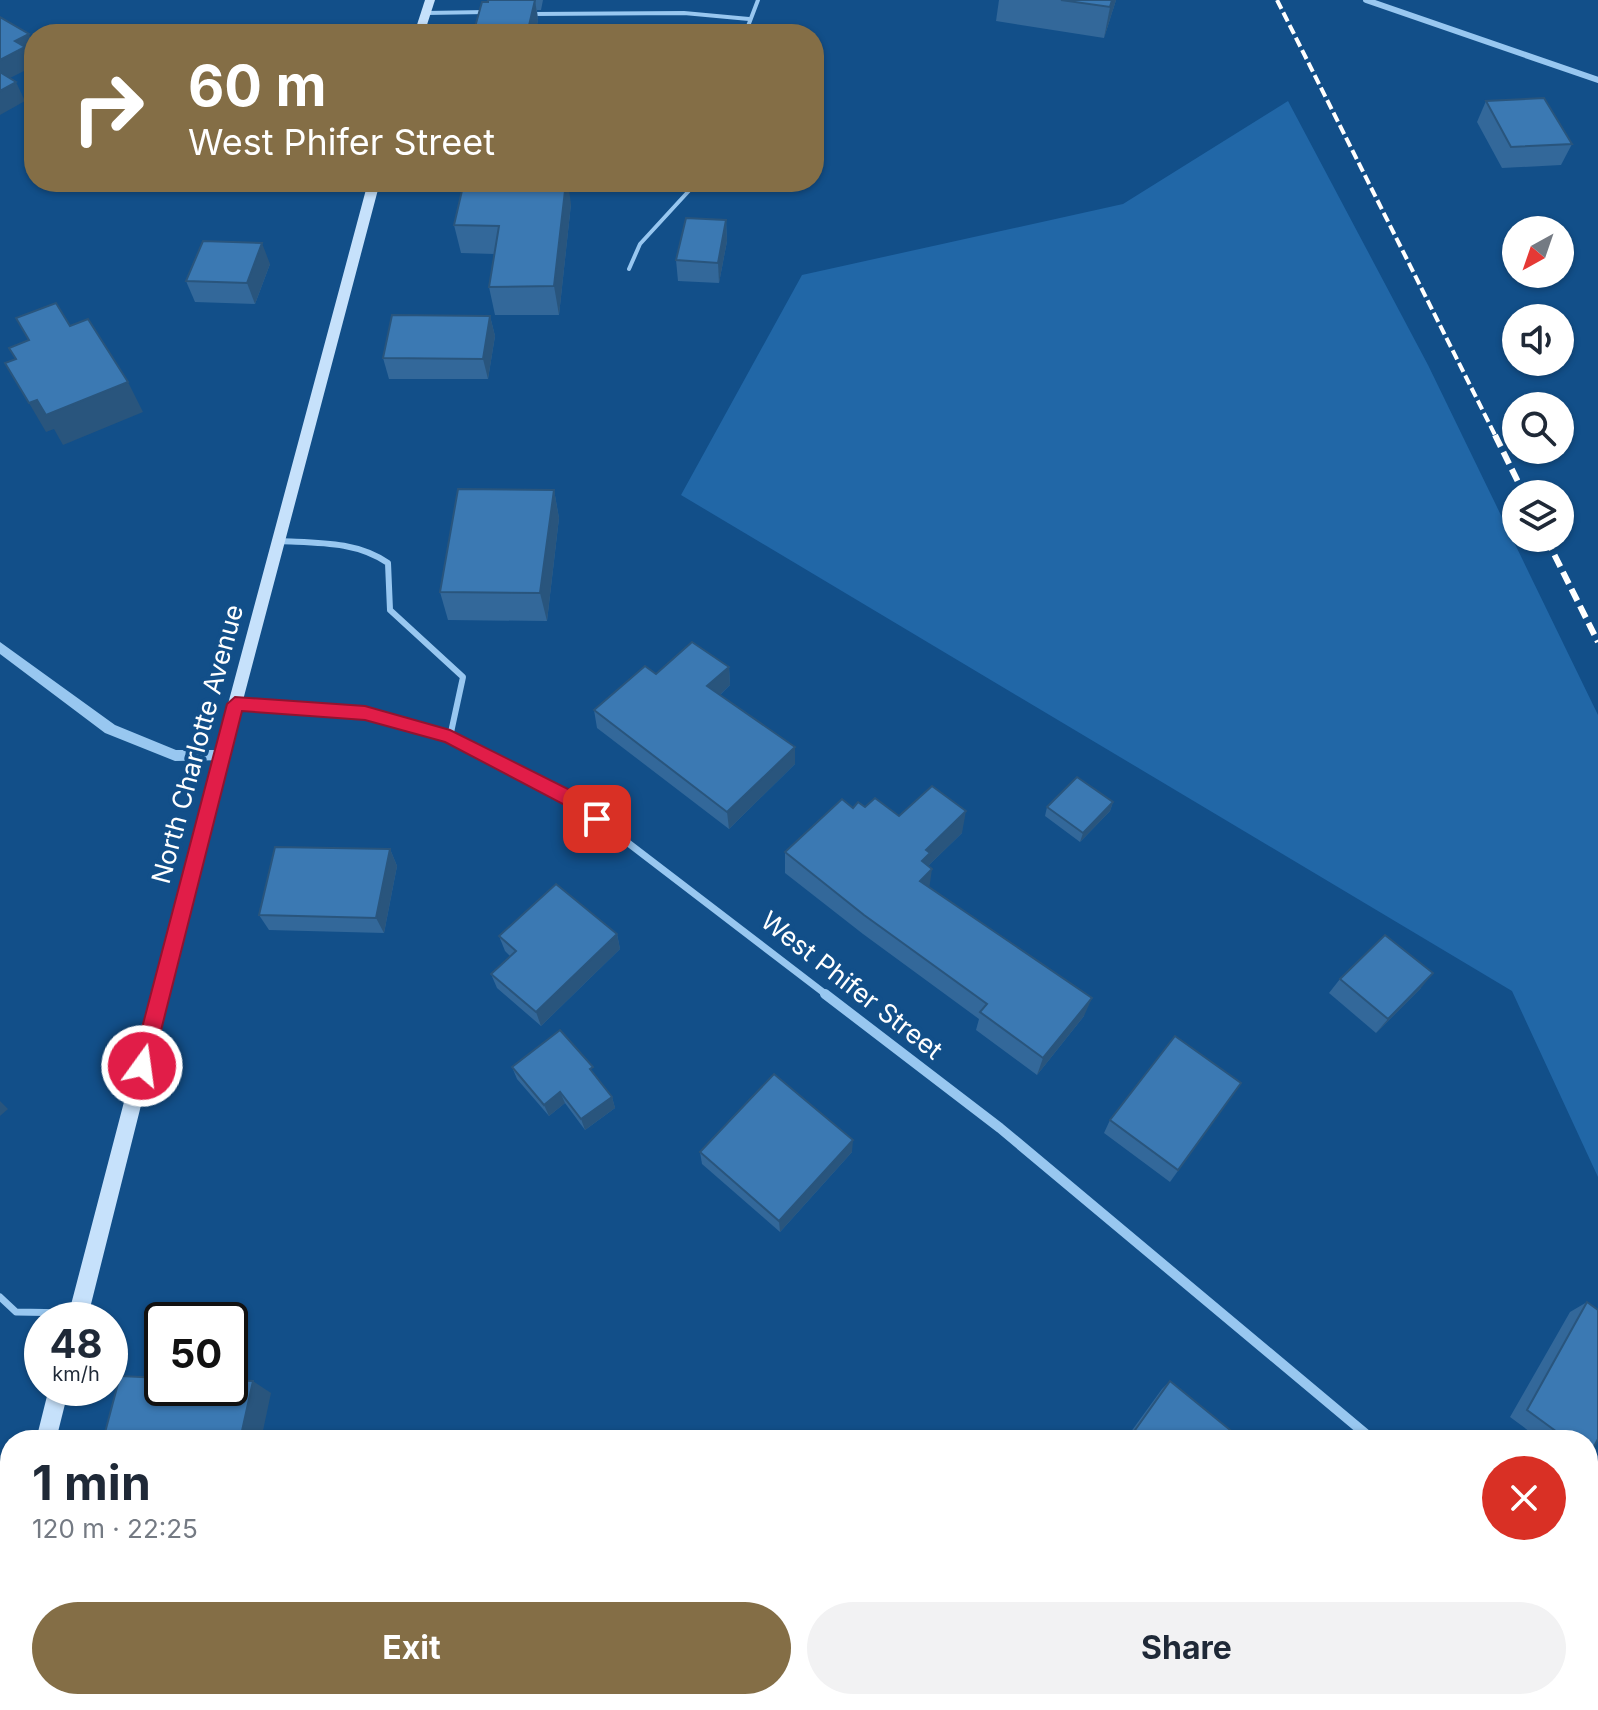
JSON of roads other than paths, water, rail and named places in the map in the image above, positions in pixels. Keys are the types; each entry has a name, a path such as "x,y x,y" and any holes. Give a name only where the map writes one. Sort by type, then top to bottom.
{"main road":[{"path":"422,24 430,0"},
{"name":"North Charlotte Avenue","path":"82,1302 235,704 371,192"},
{"path":"48,1430 54,1406"}],"street":[{"path":"1366,0 1598,80"},
{"path":"0,647 110,729 175,755 222,756"},
{"name":"West Phifer Street","path":"235,704 365,713 450,737 572,800 1000,1128 1361,1430"}],"lane":[{"path":"748,24 758,0"},
{"path":"426,13 490,12"},
{"path":"531,14 684,13 749,19"},
{"path":"629,269 640,244 688,192"},
{"path":"279,540 361,547 375,552 388,563 390,610 463,677 450,737"},
{"path":"0,1297 16,1312 24,1313"}],"railway":[{"path":"1277,0 1495,435"},
{"path":"1495,435 1517,480"},
{"path":"1553,552 1598,642"}]}
